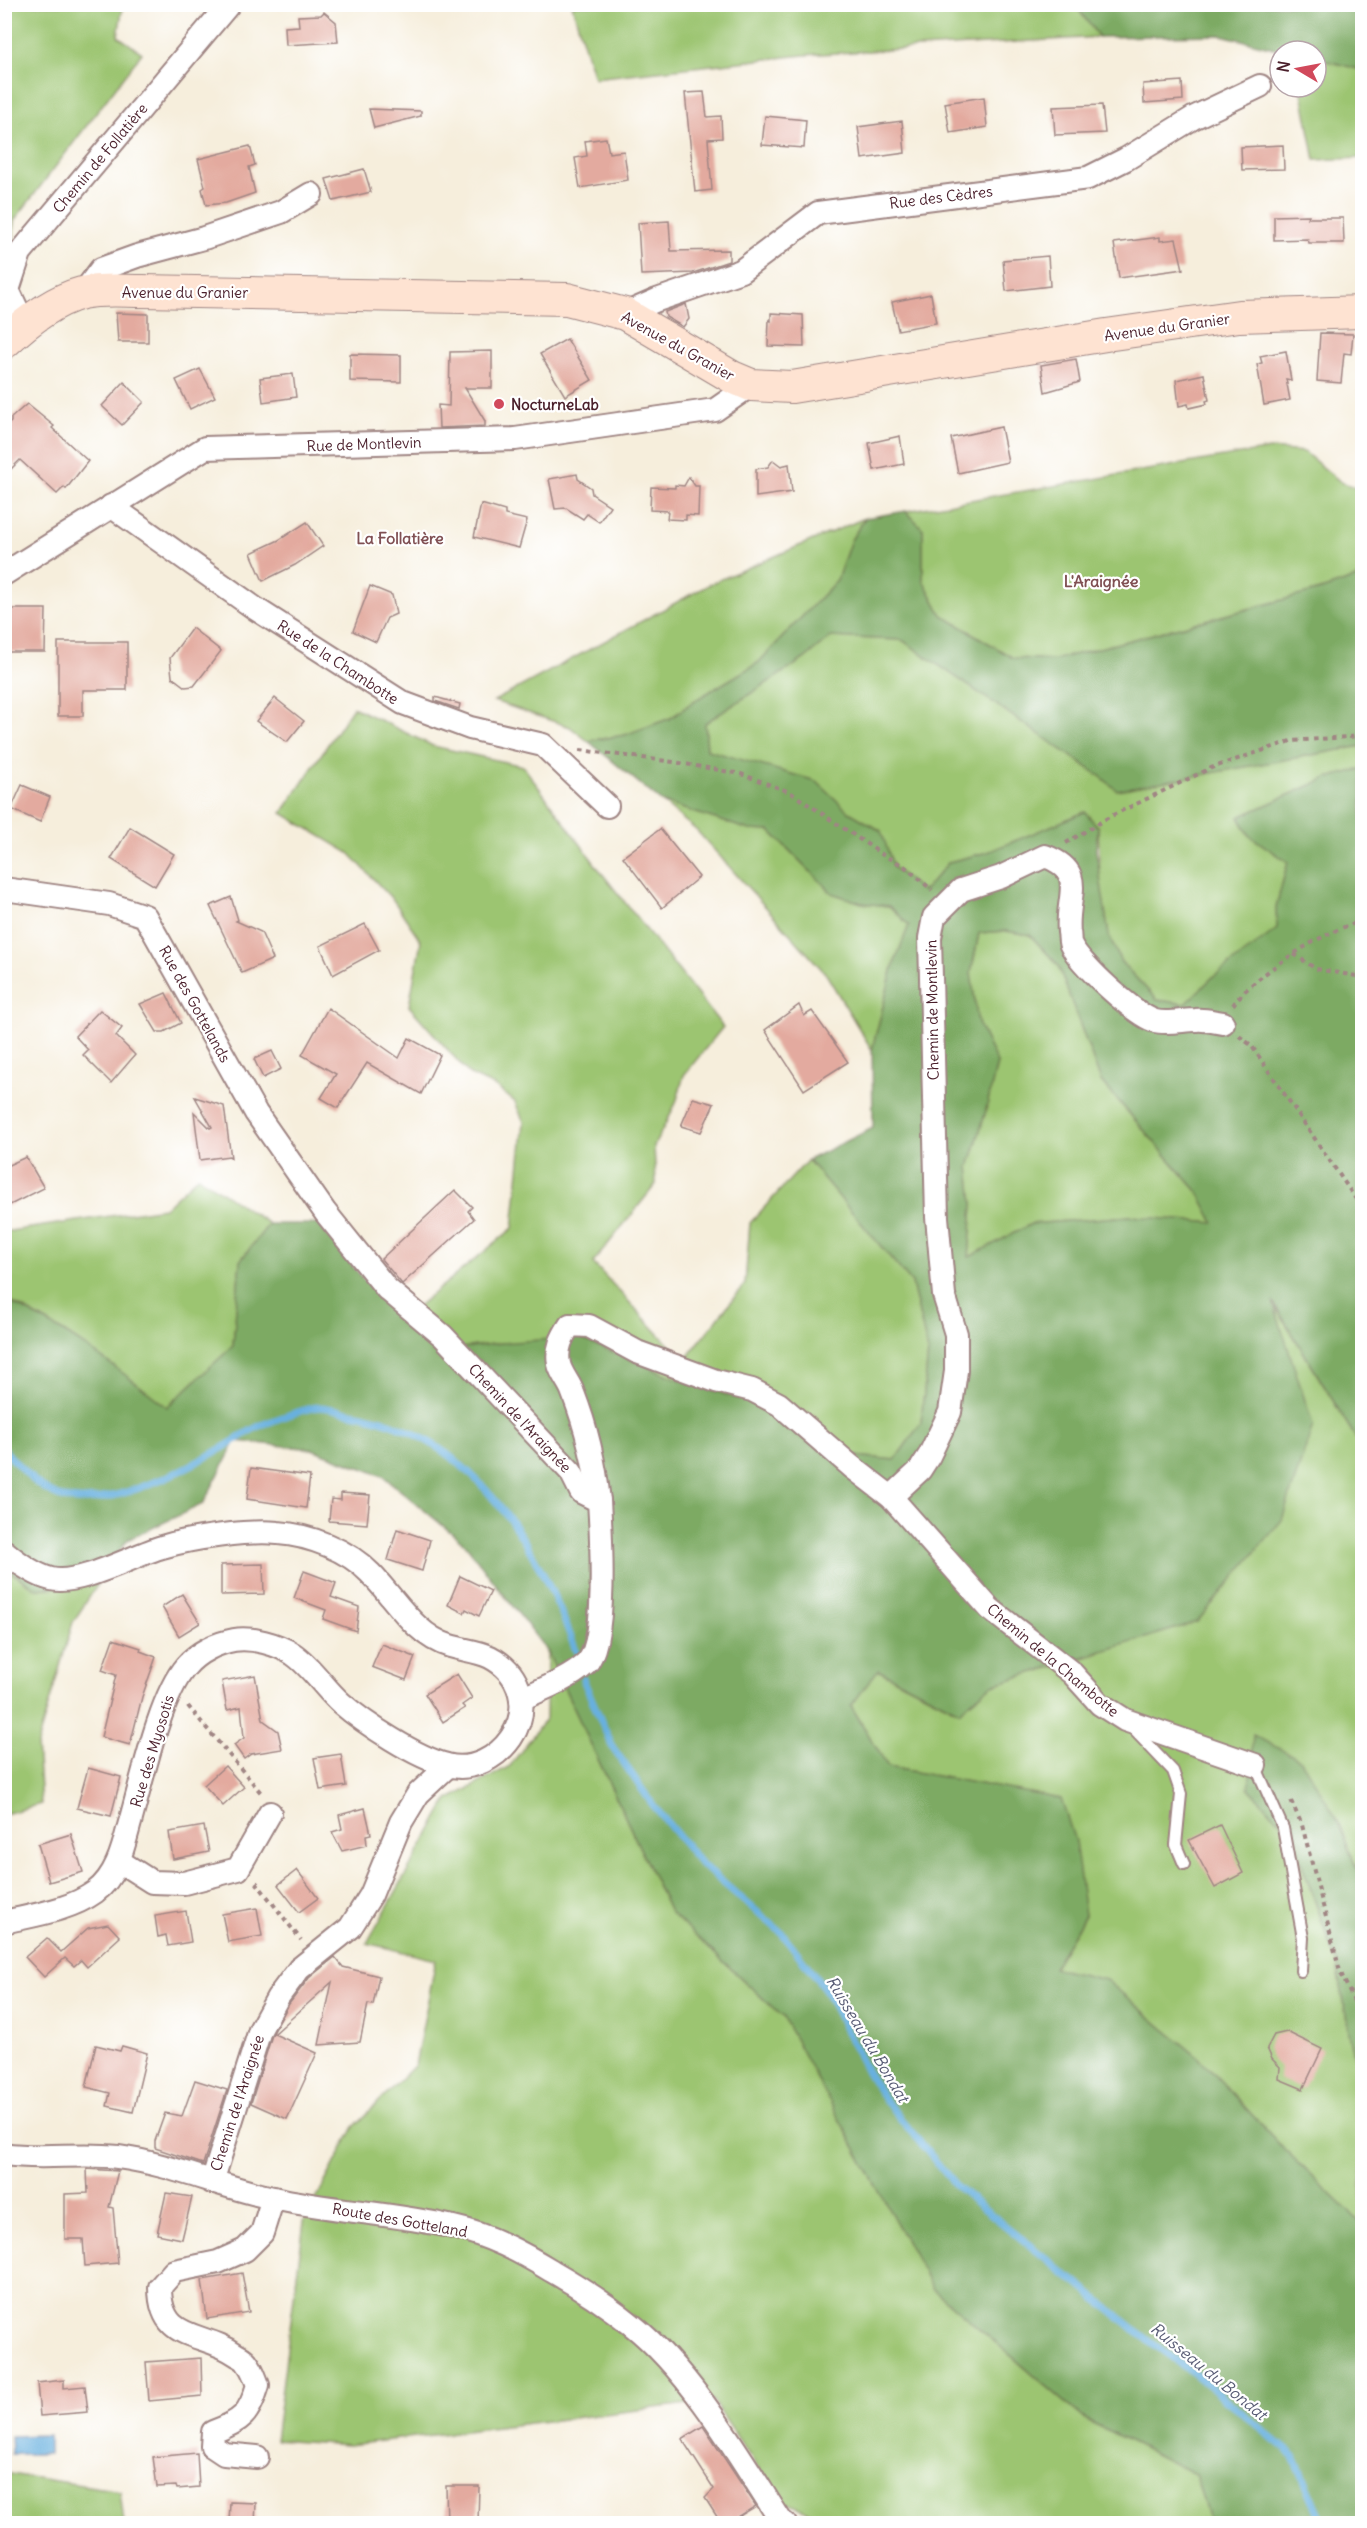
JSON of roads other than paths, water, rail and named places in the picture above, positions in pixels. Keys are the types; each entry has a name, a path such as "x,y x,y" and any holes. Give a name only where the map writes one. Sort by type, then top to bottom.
{"main road":[{"name":"Avenue du Granier","path":"14,334 53,305 83,293 154,291 567,299 625,314 751,386 792,387 1106,335 1239,316 1362,312"}],"street":[{"name":"Chemin de Follatière","path":"14,334 8,290 20,253 229,4"},
{"name":"Rue des Cèdres","path":"625,314 657,300 741,271 818,213 1088,178 1126,159 1193,118 1260,86"},
{"path":"83,293 101,269 281,212 311,194"},
{"name":"Rue de Montlevin","path":"4,574 204,448 515,439 715,410 751,386"},
{"name":"Rue de la Chambotte","path":"111,506 256,609 403,703 470,728 543,744 607,806"},
{"name":"Chemin de Montlevin","path":"891,1497 920,1470 929,1456 950,1412 956,1371 956,1334 944,1295 937,1217 930,938 934,917 960,890 1001,877 1045,856 1067,867 1073,885 1067,916 1071,945 1095,974 1129,1007 1155,1021 1199,1019 1223,1023"},
{"name":"Rue des Gottelands","path":"4,889 109,904 145,916 256,1113 326,1212"},
{"name":"Chemin de l'Araignée","path":"326,1212 387,1289 442,1336 571,1472 581,1492 599,1501"},
{"name":"Chemin de la Chambotte","path":"599,1501 590,1442 573,1390 559,1365 558,1349 561,1338 570,1325 589,1326 637,1352 716,1381 752,1390 779,1404 852,1467 891,1497 990,1608 1072,1673 1100,1704 1125,1720 1255,1765"},
{"path":"4,1551 18,1563 52,1580 73,1579 164,1546 226,1536 277,1533 311,1540 341,1552 368,1571 422,1630 444,1644 488,1656 508,1670 520,1689 521,1699 563,1680 588,1662 600,1632 599,1501"},
{"name":"Rue des Myosotis","path":"4,1922 61,1908 97,1891 120,1861 172,1687 187,1664 209,1648 236,1639 267,1643 294,1654 341,1703 375,1728 418,1753 448,1766 477,1765 497,1755 513,1735 522,1711 521,1699"},
{"name":"Chemin de l'Araignée","path":"212,2182 260,2030 285,1987 299,1969 350,1928 370,1895 401,1822 418,1794 448,1766"},
{"path":"120,1861 153,1882 184,1883 238,1869 270,1814"},
{"name":"Route des Gotteland","path":"4,2154 21,2157 106,2155 134,2159 273,2198 453,2227 482,2235 517,2250 576,2285 633,2325 658,2349 719,2426 781,2521 786,2523"},
{"path":"257,2457 224,2454 212,2446 213,2432 238,2422 251,2408 258,2385 248,2362 226,2346 188,2335 168,2321 160,2305 160,2287 174,2271 218,2262 245,2250 262,2233 273,2198"}],"lane":[{"path":"1125,1720 1173,1771 1181,1794 1176,1845 1184,1864"},
{"path":"1255,1765 1282,1828 1303,1938 1301,1971"}],"water":[{"path":"49,2435 49,2454 11,2454 10,2436"}],"waterway":[{"name":"Ruisseau du Bondat","path":"4,1450 25,1473 50,1492 68,1499 85,1500 124,1493 165,1478 258,1427 308,1409 320,1407 332,1409 395,1425 432,1444 466,1470 495,1500 520,1535 542,1572 576,1651"},
{"name":"Ruisseau du Bondat","path":"583,1679 612,1746 653,1805 701,1864 782,1933 825,1989 867,2072 885,2100 957,2187 1148,2340 1196,2375 1294,2456 1323,2524"}],"place":[{"name":"NocturneLab","path":"499,404"}],"district":[{"name":"La Follatière","path":"400,538"},
{"name":"L'Araignée","path":"1101,581"}]}
